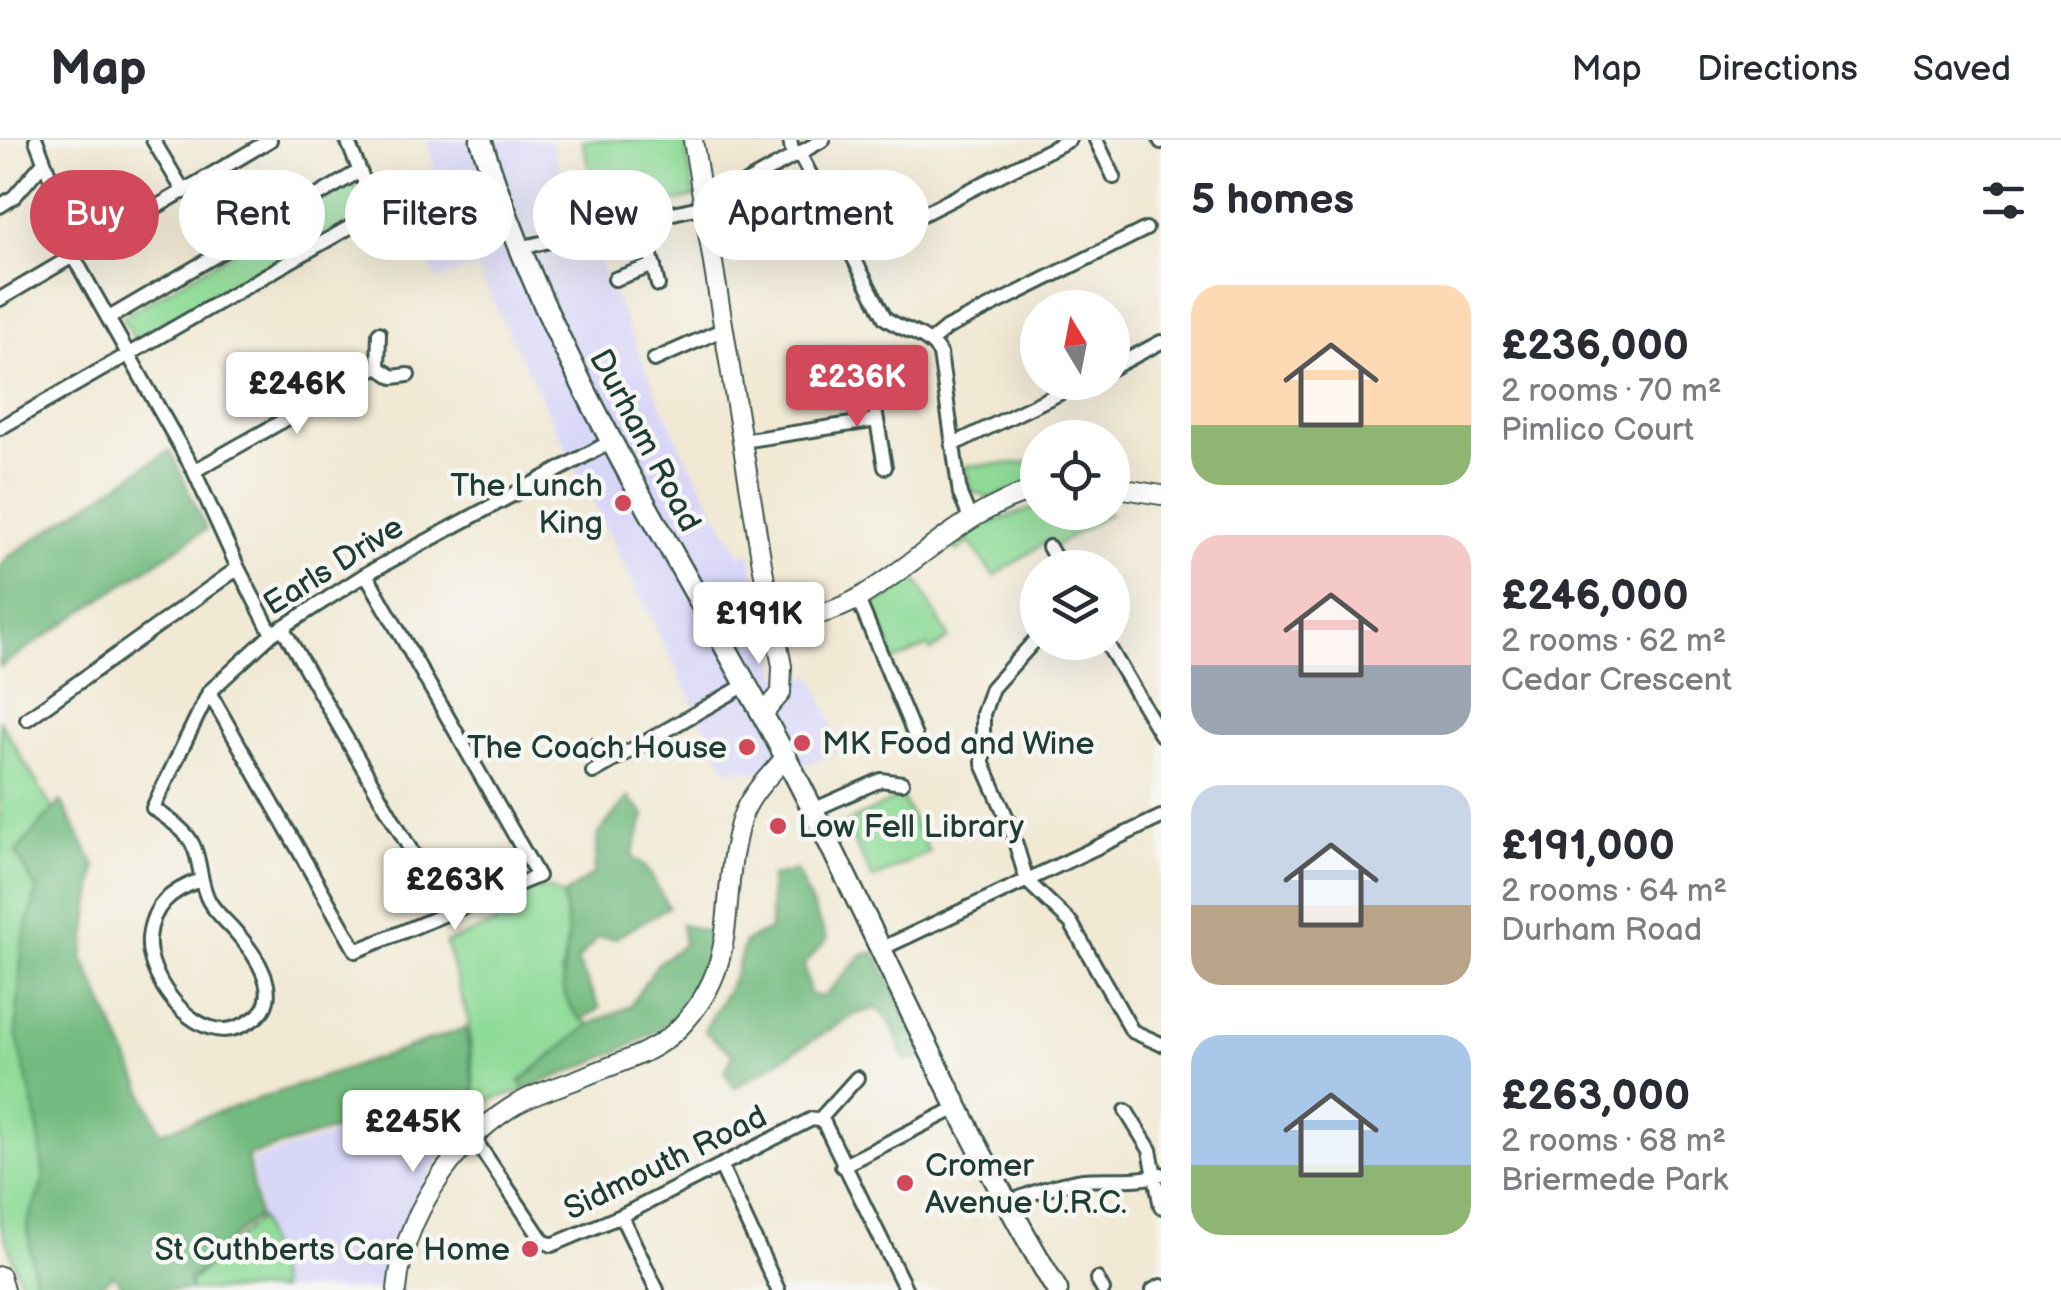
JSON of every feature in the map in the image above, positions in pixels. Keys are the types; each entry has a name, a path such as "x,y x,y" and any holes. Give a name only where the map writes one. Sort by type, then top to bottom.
{"main road":[{"name":"Durham Road","path":"482,140 519,248 571,363 763,714 883,948 958,1107 1057,1290"}],"street":[{"path":"36,140 46,170"},
{"path":"153,140 179,184"},
{"path":"220,170 270,140"},
{"path":"347,140 357,170"},
{"path":"693,140 698,170"},
{"path":"790,140 804,170"},
{"path":"769,170 823,140"},
{"path":"929,211 1070,140"},
{"path":"1096,140 1114,176"},
{"path":"0,206 44,162"},
{"path":"109,318 345,180"},
{"path":"931,341 947,328 1146,230"},
{"path":"0,428 345,231"},
{"path":"519,248 533,245"},
{"path":"0,299 66,260"},
{"path":"75,260 194,470 238,568 448,914"},
{"path":"653,260 658,285"},
{"path":"713,260 783,683 781,692 763,714"},
{"path":"855,260 885,318 904,331 931,341 940,354 960,494 970,518"},
{"path":"615,278 654,264"},
{"path":"654,360 724,329"},
{"path":"378,367 379,333"},
{"path":"1130,358 1161,342"},
{"path":"194,470 378,367"},
{"path":"378,367 393,377 408,376"},
{"path":"871,386 885,467"},
{"path":"952,445 1046,400"},
{"path":"742,441 876,420"},
{"name":"Earls Drive","path":"200,880 190,838 153,808 209,692 277,631 366,574 612,441"},
{"path":"1130,490 1161,495"},
{"path":"776,627 858,599 970,518 1020,494"},
{"path":"27,719 238,568"},
{"path":"209,692 356,951 538,876 366,574"},
{"path":"858,599 915,736"},
{"path":"1020,658 992,688 983,714 984,764 1010,825 1027,882 1071,923 1132,1032 1161,1044"},
{"path":"1117,660 1161,735"},
{"path":"593,746 598,769 747,684"},
{"path":"398,1290 407,1242 428,1198 473,1137 512,1106 651,1050 680,1028 713,985 728,930 732,864 744,810 786,758"},
{"path":"813,810 881,780 902,783"},
{"path":"883,948 1161,817"},
{"path":"200,880 211,906 249,946 267,984 268,1003 258,1017 242,1026 222,1030 201,1024 165,992 154,970 149,943 152,917 166,896 200,880"},
{"name":"Sidmouth Road","path":"473,1137 543,1241 552,1245 620,1216 812,1119 818,1120 857,1078"},
{"path":"842,1166 958,1107"},
{"path":"1126,1111 1150,1150 1158,1175 1161,1206"},
{"path":"818,1120 824,1123 906,1290"},
{"path":"720,1166 778,1290"},
{"path":"1007,1203 1054,1184 1158,1175"},
{"path":"620,1216 657,1290"},
{"path":"0,1276 4,1290"},
{"path":"1153,1290 1161,1286"}],"shaded area":[{"path":"426,140 551,140 560,170 533,170 533,260 598,260 680,446 741,556 750,552 779,676 814,677 842,749 785,774 726,769 475,265 437,280 427,260 513,260 513,170 435,170"},
{"path":"482,1110 432,1170 394,1241 386,1290 280,1290 260,1218 251,1160 395,1116"}],"green space":[{"path":"582,140 685,140 693,197 673,203 673,170 590,170"},
{"path":"345,187 345,225 325,236 325,198"},
{"path":"219,260 282,260 136,343 122,317"},
{"path":"170,450 206,529 0,667 0,568 8,557"},
{"path":"1020,463 1020,487 987,500 985,495 971,492 966,466"},
{"path":"1020,513 1020,530 1082,530 1054,547 1049,540 1034,550 1020,550 1020,559 994,576 970,542 957,551 952,545 986,524"},
{"path":"915,577 949,638 931,651 928,646 891,662 891,647 872,607"},
{"path":"0,721 53,810 16,852 37,891 22,945 44,1179 27,1224 36,1290 23,1290 0,1223"},
{"path":"901,796 929,852 873,879 845,824"},
{"path":"628,797 645,815 632,857 647,868 668,907 615,938 598,937 577,961 600,1008 582,1020 564,991 568,937 563,896 594,873 598,834"},
{"path":"61,801 96,868 83,958 161,1132 466,1028 476,1105 400,1110 247,1156 258,1216 188,1281 190,1290 124,1290 114,1275 93,1290 36,1290 27,1224 44,1180 37,1120 16,1033 22,945 37,891 16,852"},
{"path":"796,870 827,939 804,965 810,995 824,997 862,955 875,952 923,1045 921,1059 904,1060 893,1027 878,1008 856,1014 734,1088 725,1072 733,1054 704,1031 734,977 745,942 770,930 771,877"},
{"path":"538,885 541,890 547,887 563,896 568,936 561,974 582,1020 590,1024 520,1081 526,1089 476,1105 468,1019 446,943 496,923 491,905"},
{"path":"681,924 714,934 700,981 684,1006 667,1023 621,1050 526,1089 520,1082 590,1024 630,1006 658,963 684,944"},
{"path":"260,1218 280,1290 191,1290 190,1282"}],"place":[{"name":"The Lunch King","path":"623,503"},
{"name":"MK Food and Wine","path":"802,743"},
{"name":"The Coach House","path":"747,747"},
{"name":"Low Fell Library","path":"778,826"},
{"name":"Cromer Avenue U.R.C.","path":"905,1183"},
{"name":"St Cuthberts Care Home","path":"530,1249"}]}
